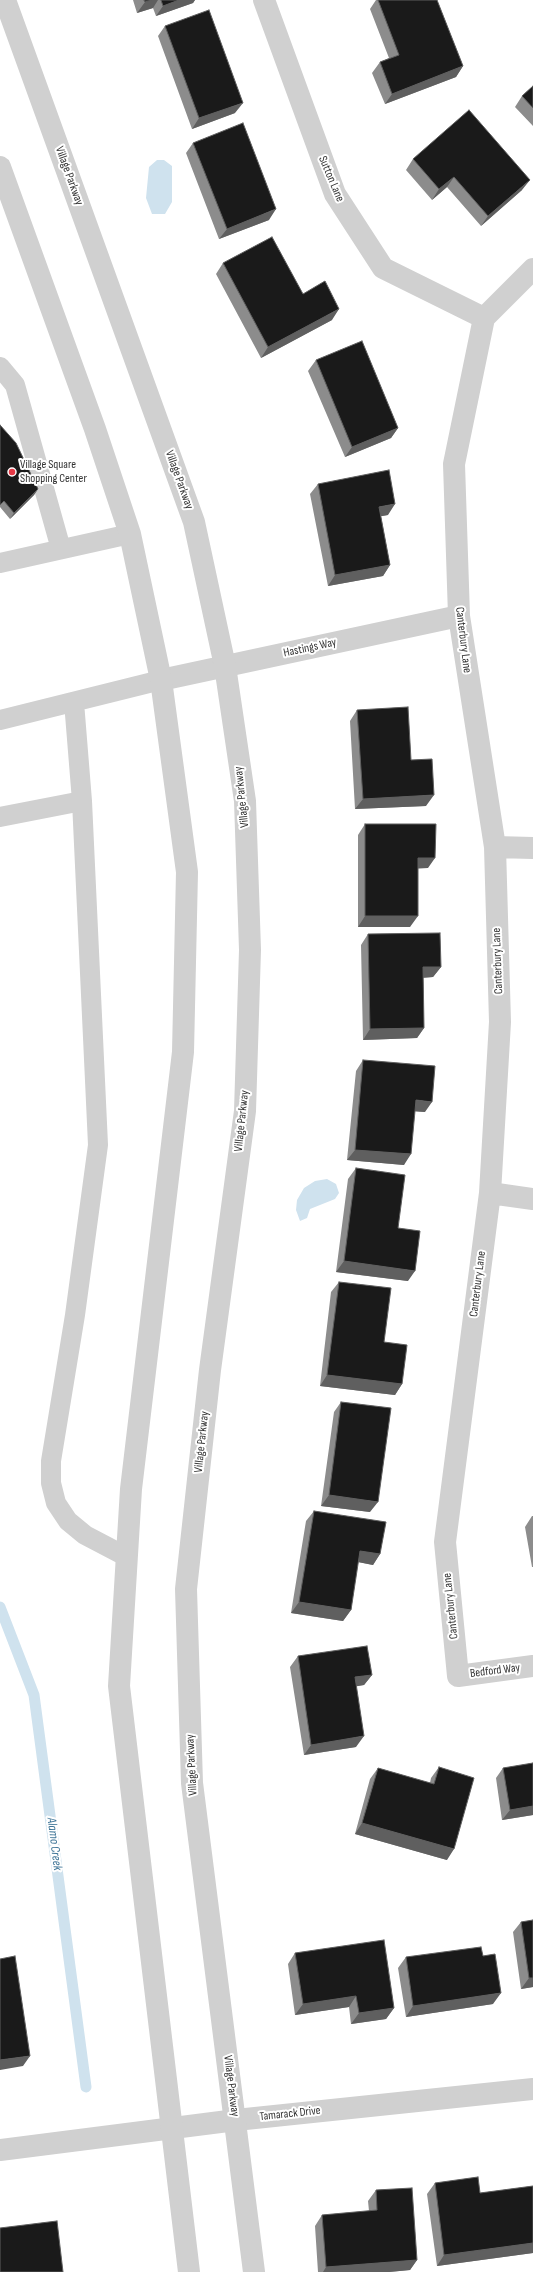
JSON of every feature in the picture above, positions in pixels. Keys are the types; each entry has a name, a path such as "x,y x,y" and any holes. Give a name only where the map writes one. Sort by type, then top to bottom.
{"street":[{"name":"Sutton Lane","path":"264,0 335,194 383,268 484,318"},
{"name":"Village Parkway","path":"4,7 194,522 225,666 245,801 250,950 245,1111 210,1370 186,1589 192,1783 236,2120 254,2272"},
{"path":"0,167 96,429 130,534 161,680 187,872 183,1052 131,1489 119,1686 188,2272"},
{"path":"484,318 533,269"},
{"name":"Canterbury Lane","path":"458,1676 445,1542 490,1193 500,1022 495,847 459,616 454,464 484,318"},
{"name":"Hastings Way","path":"161,680 459,616"},
{"path":"495,847 533,848"},
{"path":"490,1193 533,1199"},
{"name":"Bedford Way","path":"458,1676 533,1666"},
{"name":"Tamarack Drive","path":"0,2150 236,2120 533,2089"}],"lane":[{"path":"0,367 15,385 61,549"},
{"path":"0,563 130,534"},
{"path":"0,720 161,680"},
{"path":"74,702 82,801 98,1145 75,1315 52,1461 51,1483 56,1503 68,1521 85,1535 127,1557"},
{"path":"0,817 82,801"}],"water":[{"path":"157,160 164,160 172,166 172,202 165,214 152,214 146,198 149,167"},
{"path":"327,1179 336,1184 339,1193 335,1199 310,1209 307,1218 300,1221 296,1210 297,1200 304,1188 315,1181"}],"building":[{"path":"161,0 179,0 163,6"},
{"path":"378,0 437,0 463,66 392,94 380,62 399,55"},
{"path":"209,10 243,103 199,118 165,26"},
{"path":"533,86 533,108 522,96"},
{"path":"469,110 530,180 488,216 454,177 439,189 413,159"},
{"path":"243,123 276,209 227,229 193,143"},
{"path":"272,237 303,294 325,281 339,309 268,347 223,263"},
{"path":"362,341 398,428 352,447 316,360"},
{"name":"Village Square Shopping Center","path":"0,425 16,443 38,489 14,513 4,501 0,505"},
{"path":"389,470 395,504 379,507 390,565 335,575 318,484"},
{"path":"408,707 411,760 432,759 434,795 363,799 357,710"},
{"path":"365,824 436,824 435,858 418,858 418,916 365,916"},
{"path":"440,933 441,967 423,967 424,1028 370,1029 368,934"},
{"path":"363,1060 435,1066 432,1102 416,1100 411,1154 355,1150"},
{"path":"356,1168 405,1175 398,1228 420,1231 415,1271 344,1261"},
{"path":"339,1282 391,1288 384,1342 407,1345 402,1384 327,1375"},
{"path":"341,1402 391,1408 378,1502 329,1495"},
{"path":"314,1511 386,1522 380,1554 360,1551 351,1610 299,1602"},
{"path":"367,1646 372,1675 355,1677 364,1736 311,1745 298,1656"},
{"path":"533,1763 533,1806 510,1810 503,1768"},
{"path":"439,1767 474,1778 454,1849 362,1823 378,1768 434,1784"},
{"path":"533,1920 533,1978 529,1978 521,1922"},
{"path":"384,1940 394,2008 359,2013 356,1996 303,2004 295,1953"},
{"path":"481,1947 483,1956 495,1954 501,1993 413,2006 406,1957"},
{"path":"15,1956 30,2056 0,2060 0,1959"},
{"path":"478,2177 480,2193 533,2186 533,2243 444,2255 435,2183"},
{"path":"412,2188 417,2260 326,2267 322,2215 377,2210 376,2190"},
{"path":"57,2221 63,2272 0,2272 0,2228"}],"waterway":[{"name":"Alamo Creek","path":"0,1607 34,1695 86,2087"}],"place":[{"name":"Village Square Shopping Center","path":"12,472"}]}
